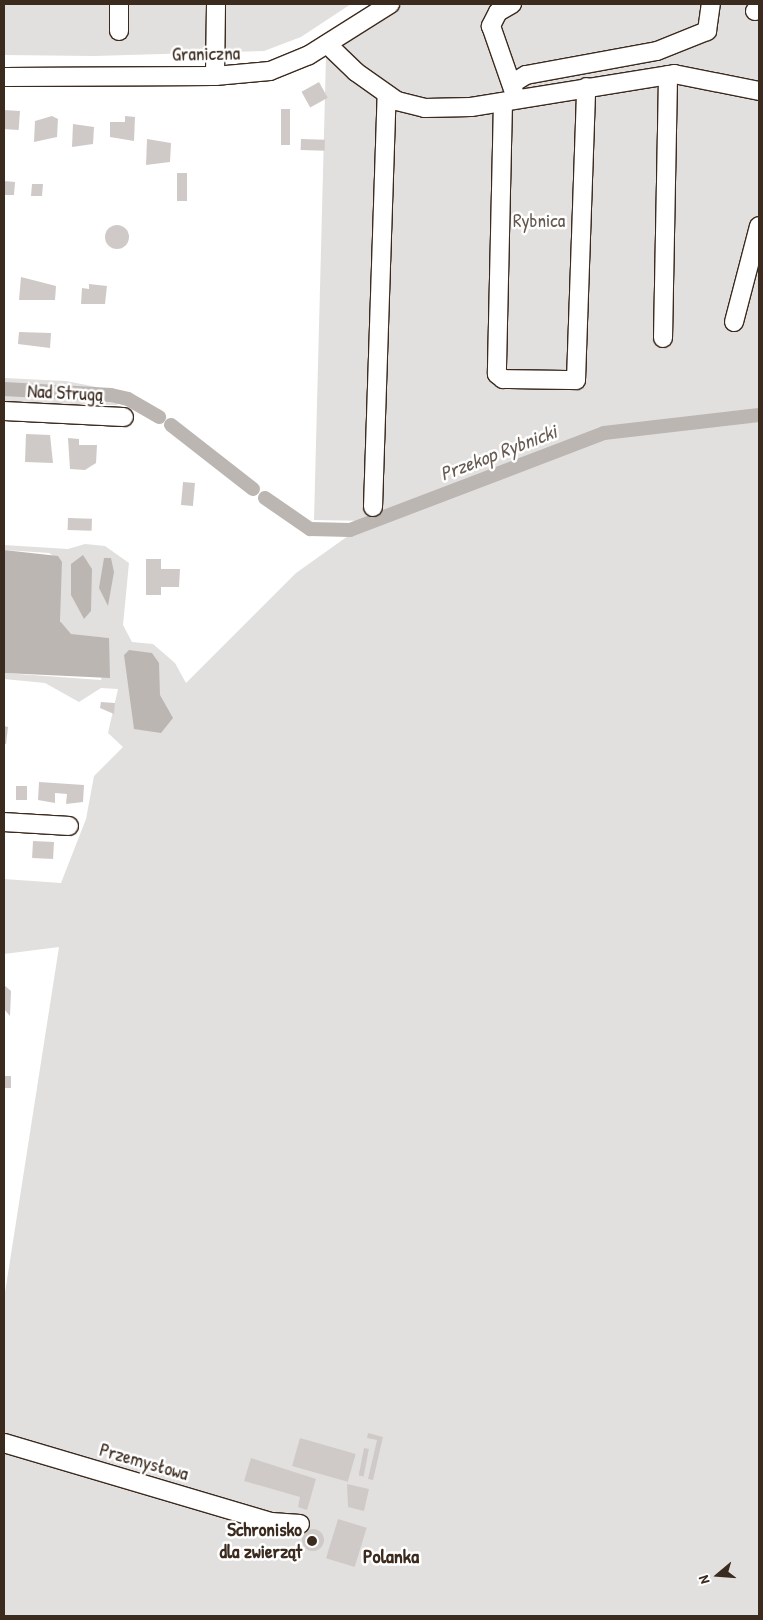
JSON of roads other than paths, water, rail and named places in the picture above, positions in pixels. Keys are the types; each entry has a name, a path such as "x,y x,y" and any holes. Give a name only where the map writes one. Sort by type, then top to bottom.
{"street":[{"path":"119,4 119,31"},
{"path":"215,76 216,4"},
{"name":"Graniczna","path":"4,77 215,76 270,71 327,44 390,4"},
{"path":"512,4 498,12 491,26 511,95 497,374 503,378 576,380 586,88"},
{"path":"511,95 526,75 657,51 707,31 711,4"},
{"path":"327,44 387,94 425,108 511,95 586,88 668,75 733,82 759,91"},
{"path":"662,338 668,75"},
{"path":"373,507 387,94"},
{"path":"734,322 759,226"},
{"name":"Nad Strugą","path":"4,410 124,417"},
{"path":"4,822 69,826"},
{"name":"Przemysłowa","path":"4,1443 271,1522 300,1524"}],"waterway":[{"name":"Przekop Rybnicki","path":"4,389 111,395 128,399 159,417"},
{"name":"Przekop Rybnicki","path":"265,498 310,529 350,530 604,433 759,415"},
{"name":"Przekop Rybnicki","path":"171,425 253,489"}],"place":[{"name":"Schronisko dla zwierząt","path":"312,1541"}],"district":[{"name":"Polanka","path":"391,1555"}],"park label":[{"name":"Rybnica","path":"539,221"}]}
